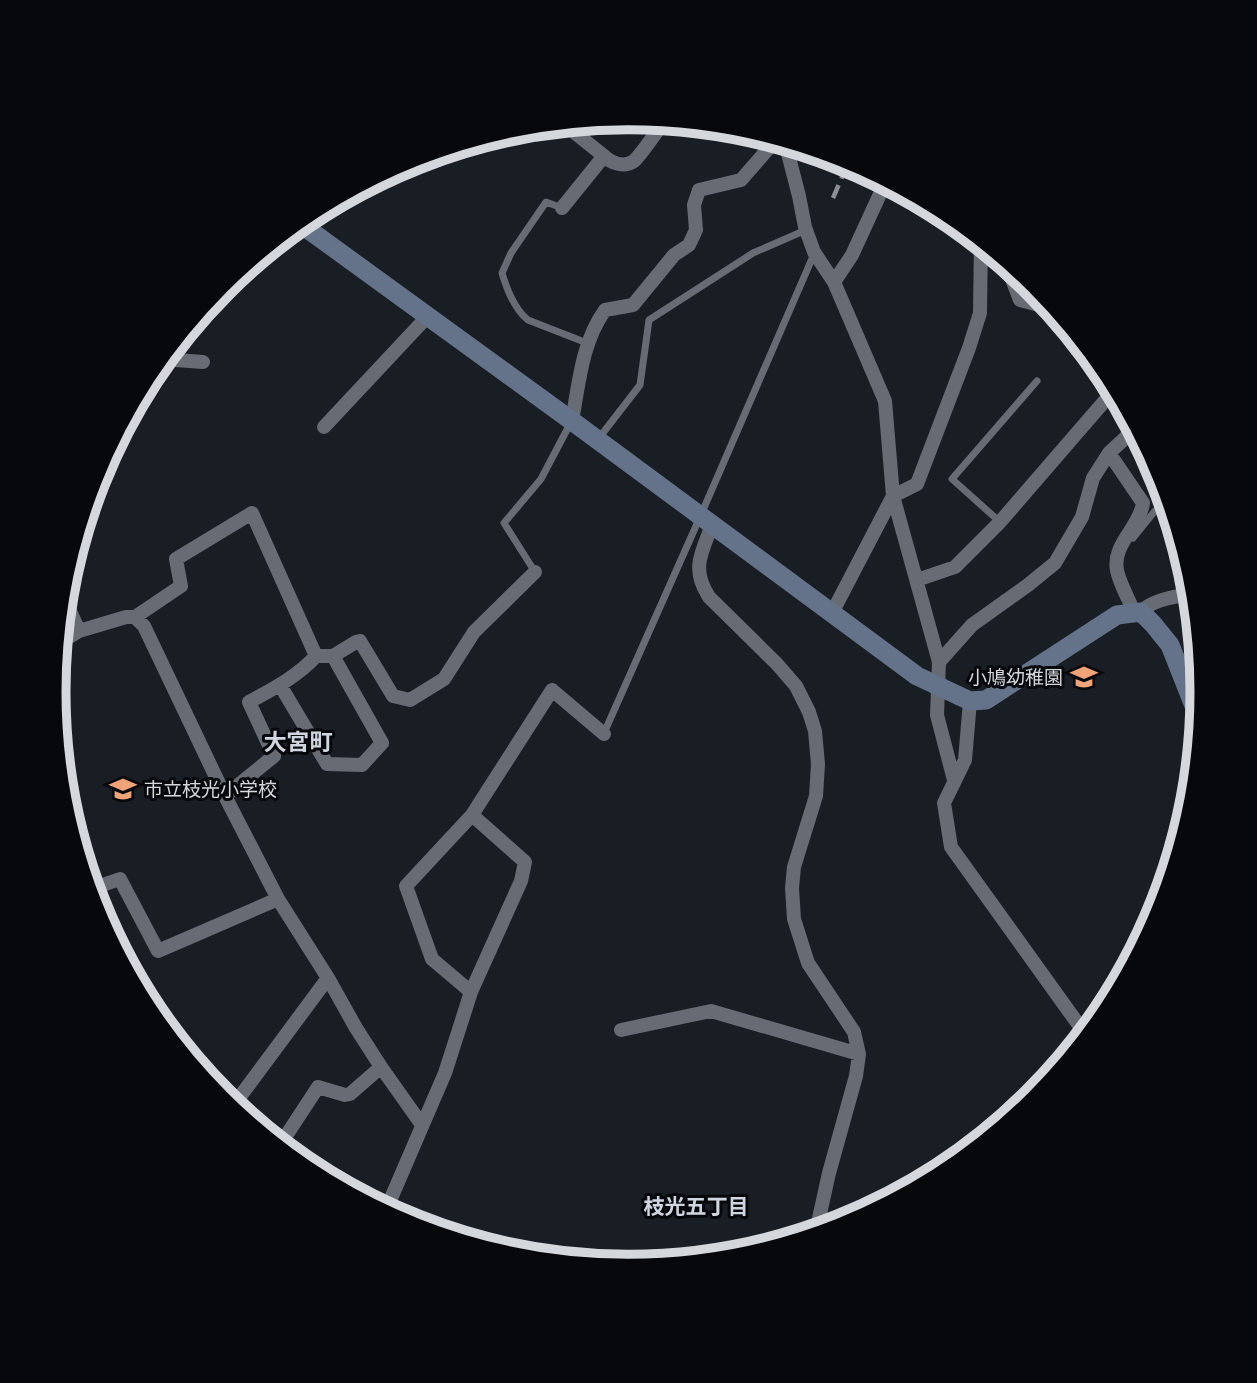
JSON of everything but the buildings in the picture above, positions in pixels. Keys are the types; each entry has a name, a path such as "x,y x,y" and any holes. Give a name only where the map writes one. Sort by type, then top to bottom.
{"street":[{"path":"575,132 609,162 622,165 633,162 657,131"},
{"path":"572,421 587,343 605,310 633,305 674,255 689,245 696,230 694,205 699,190 741,180 769,148"},
{"path":"788,153 814,252 834,282 885,401 893,496 939,668 937,715 954,780"},
{"path":"562,208 604,156"},
{"path":"834,282 852,255 882,190"},
{"path":"308,230 917,676 970,701 986,699 1117,615 1137,612 1160,601 1182,596"},
{"path":"832,613 893,496 917,484 970,348 980,313 981,254"},
{"path":"1013,282 1020,300 1035,304"},
{"path":"324,428 427,317"},
{"path":"175,360 203,362"},
{"path":"917,580 955,568 1000,522 1107,398"},
{"path":"939,668 972,625 1055,562 1082,517 1093,478 1109,453 1128,435"},
{"path":"1109,453 1143,503 1142,512 1118,553 1117,569 1137,612 1153,624 1170,645 1190,695"},
{"path":"69,637 79,631 125,617 135,617 181,586 176,559 251,513 316,656"},
{"path":"706,521 698,570 700,584 709,597 796,686 815,731 818,764 816,796 794,867 794,919 808,963 854,1032 859,1054 856,1076 819,1220"},
{"path":"225,796 274,756 249,702 280,685 306,667 316,656 332,656 360,641 393,695 410,700 444,679 474,632 535,572"},
{"path":"72,615 79,631"},
{"path":"135,617 144,626 225,796 278,899 356,1028 422,1125"},
{"path":"280,685 327,764 362,765 382,743 332,656"},
{"path":"471,992 432,959 406,886 472,815 552,690 604,734"},
{"path":"970,701 965,760 944,803 951,847 1080,1026"},
{"path":"390,1201 445,1073 471,992 521,881 525,862 472,815"},
{"path":"101,885 120,878 158,951 278,899"},
{"path":"240,1097 328,978"},
{"path":"621,1030 710,1011 859,1054"},
{"path":"286,1137 318,1087 345,1096 381,1067"}],"lane":[{"path":"562,208 546,202 502,273 520,314 528,320 587,343"},
{"path":"597,440 640,385 649,320 753,253 806,230"},
{"path":"604,734 706,521 814,252"},
{"path":"1000,522 951,479 1037,381"},
{"path":"535,572 504,523 541,480 572,421"},
{"path":"1117,558 1160,507"}],"railway":[{"path":"833,198 844,172"}],"place":[{"name":"小鳩幼稚園","path":"1084,677"},
{"name":"市立枝光小学校","path":"123,789"}],"district":[{"name":"大宮町","path":"298,742"},
{"name":"枝光五丁目","path":"696,1207"}]}
